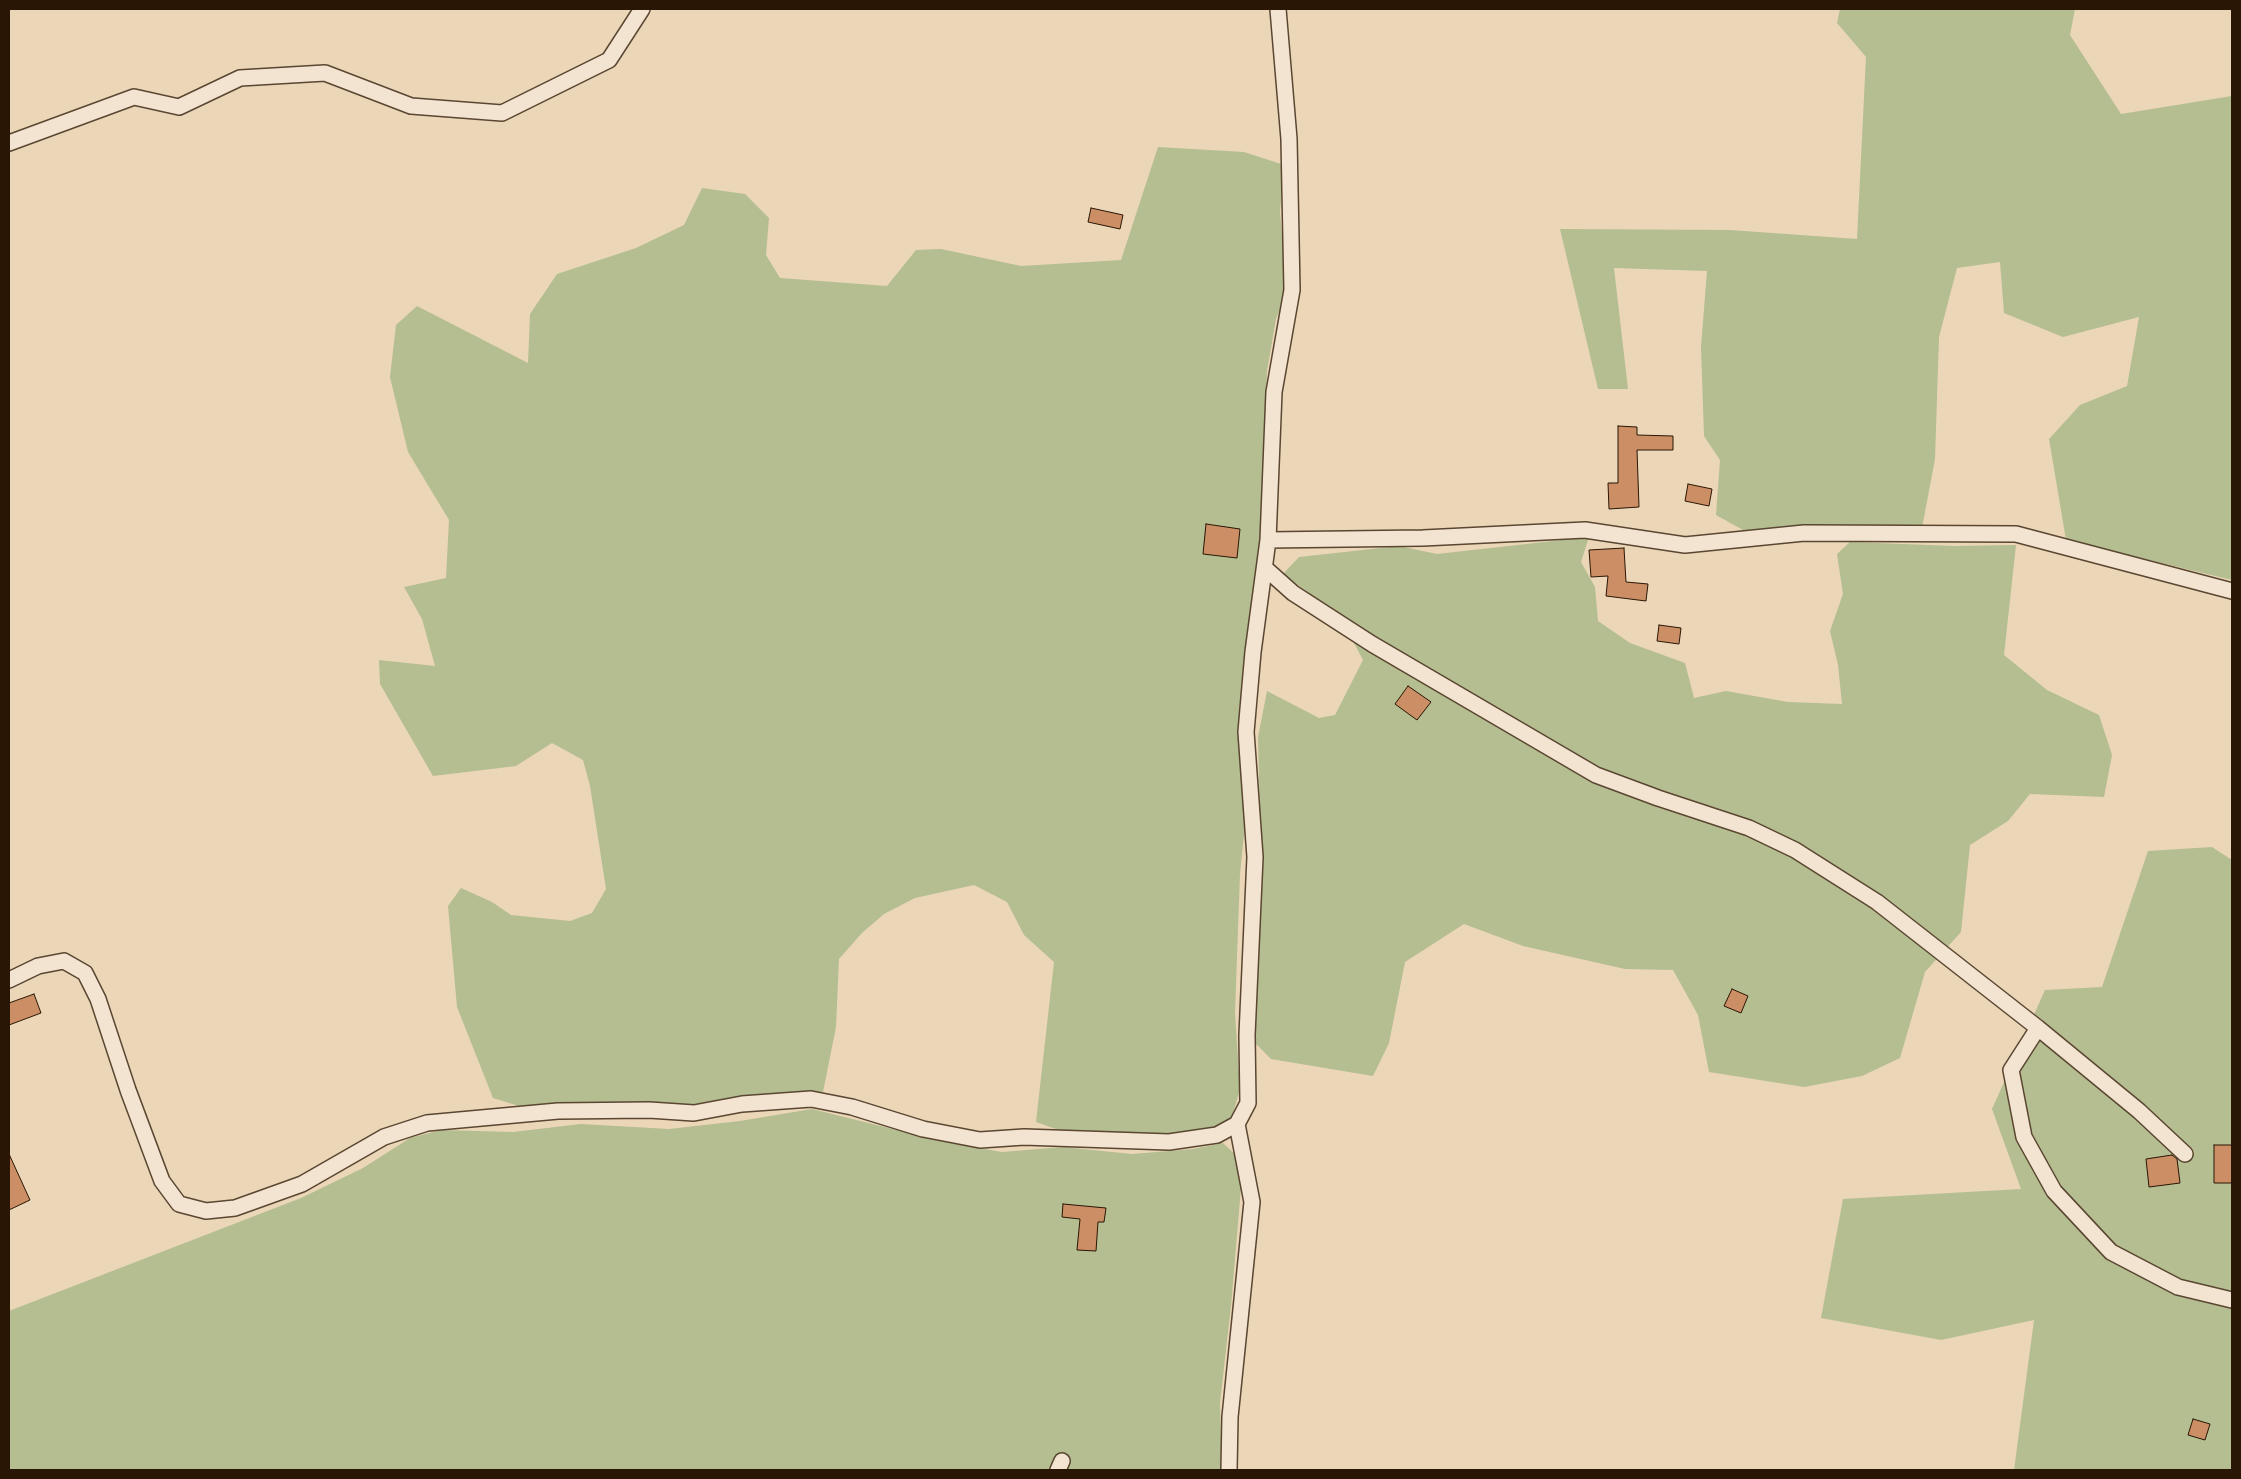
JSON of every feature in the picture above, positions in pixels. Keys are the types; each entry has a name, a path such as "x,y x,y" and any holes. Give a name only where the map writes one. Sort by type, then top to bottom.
{"street":[{"path":"9,143 134,97 179,107 240,78 325,73 411,106 502,112 609,60 642,9"},
{"path":"9,980 38,966 64,961 85,973 98,999 128,1090 162,1181 179,1204 206,1211 235,1208 302,1184 384,1137 427,1123 558,1111 649,1110 694,1113 742,1104 811,1099 852,1106 923,1129 980,1140 1024,1137 1169,1142 1217,1135 1237,1124 1248,1102 1247,1035 1255,857 1246,732 1253,652 1268,540 1274,392 1292,290 1289,139 1278,9"},
{"path":"1268,540 1422,538 1585,530 1685,545 1804,533 2016,534 2232,591"},
{"path":"1265,568 1293,593 1372,644 1596,775 1749,828 1795,850 1877,902 2038,1028 2139,1111 2185,1154"},
{"path":"2038,1028 2011,1070 2024,1136 2054,1191 2111,1252 2178,1287 2232,1300"},
{"path":"1229,1470 1230,1417 1252,1202 1237,1124"}],"green space":[{"path":"1840,9 2075,9 2070,35 2121,114 2232,96 2232,580 2066,540 2049,439 2080,405 2127,386 2139,317 2063,337 2004,313 2000,262 1957,268 1939,337 1935,459 1922,528 1743,530 1716,515 1720,460 1704,436 1701,347 1707,271 1614,268 1628,389 1598,389 1560,229 1730,230 1857,239 1866,57 1837,23"},
{"path":"1158,147 1244,152 1284,165 1280,212 1287,294 1276,319 1267,371 1261,528 1253,613 1239,710 1246,815 1240,874 1235,1013 1240,1089 1232,1117 1211,1129 1160,1136 1070,1134 1036,1122 1054,962 1024,935 1007,902 974,885 915,898 884,914 862,933 839,959 836,1027 823,1092 721,1101 691,1108 522,1107 493,1098 457,1007 448,906 461,888 492,902 511,915 570,921 592,913 606,889 590,786 583,760 552,743 516,766 433,776 380,684 379,660 435,666 422,619 404,587 446,578 449,520 408,452 390,377 396,325 417,306 528,363 530,314 557,274 636,248 684,225 702,188 745,194 769,218 766,255 780,278 887,286 916,250 941,249 1021,266 1121,260"},
{"path":"1589,537 1581,562 1595,587 1598,621 1630,643 1685,663 1694,698 1726,691 1788,702 1842,704 1838,665 1830,631 1843,594 1837,554 1850,542 1955,546 2016,545 2004,655 2047,690 2099,715 2112,755 2104,797 2030,794 2008,821 1970,845 1961,932 1925,972 1900,1058 1862,1076 1804,1087 1709,1072 1698,1015 1673,970 1625,969 1523,946 1464,924 1405,962 1389,1043 1373,1076 1271,1059 1254,1042 1254,1002 1261,865 1258,737 1267,691 1319,718 1335,715 1363,660 1339,615 1283,574 1299,557 1399,546 1437,554"},
{"path":"2212,847 2232,860 2232,1470 2014,1470 2034,1320 1941,1340 1821,1318 1843,1199 2021,1189 1992,1109 2045,990 2102,987 2148,851"},
{"path":"812,1109 945,1142 1002,1152 1063,1147 1132,1154 1193,1149 1223,1143 1238,1157 1241,1188 1231,1306 1220,1403 1222,1470 9,1470 9,1311 301,1198 363,1168 410,1138 441,1130 513,1132 581,1124 669,1129 740,1121"}],"building":[{"path":"1091,208 1123,215 1120,229 1088,222"},
{"path":"1618,426 1637,427 1637,435 1673,436 1673,450 1637,450 1639,507 1609,509 1608,483 1618,483"},
{"path":"1688,484 1712,489 1709,506 1685,501"},
{"path":"1206,524 1240,529 1237,558 1203,554"},
{"path":"1624,548 1626,582 1648,584 1646,601 1606,596 1608,576 1591,577 1589,550"},
{"path":"1659,625 1681,628 1679,644 1657,641"},
{"path":"1408,686 1431,702 1417,720 1395,704"},
{"path":"1732,989 1748,996 1741,1013 1724,1006"},
{"path":"34,994 41,1013 9,1025 9,1003"},
{"path":"2214,1145 2232,1145 2232,1183 2214,1183"},
{"path":"9,1154 30,1200 9,1210"},
{"path":"2172,1155 2177,1159 2180,1183 2149,1187 2146,1159"},
{"path":"1063,1204 1106,1208 1104,1222 1098,1222 1096,1251 1077,1250 1080,1219 1062,1217"},
{"path":"2193,1419 2210,1424 2205,1440 2188,1435"}]}
